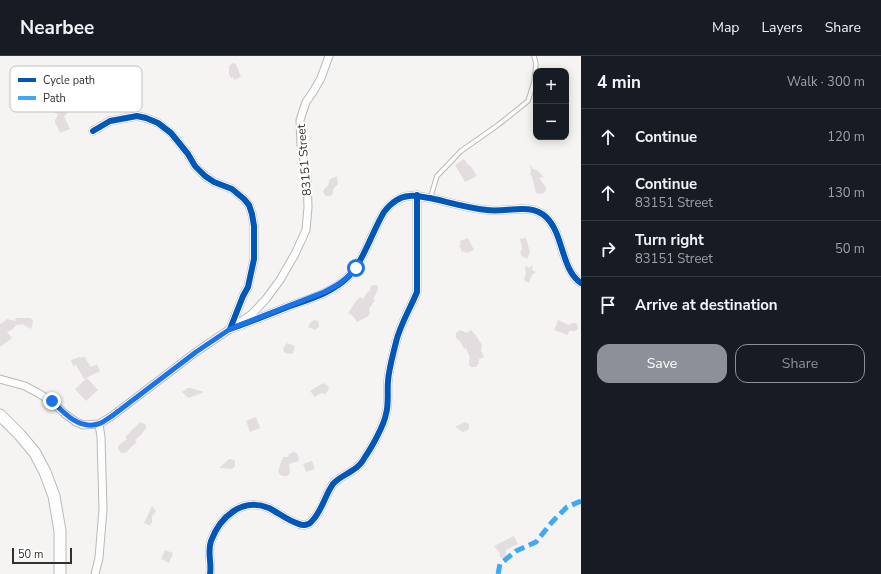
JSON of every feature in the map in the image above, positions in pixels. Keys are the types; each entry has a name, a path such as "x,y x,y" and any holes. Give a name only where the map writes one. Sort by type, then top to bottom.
{"main road":[{"path":"0,415 35,453 45,472 54,496 60,531 60,574"}],"street":[{"name":"83151 Street","path":"99,424 112,416 196,352 252,314 266,300 280,280 295,254 306,230 308,207 307,177 301,145 300,120 306,102 321,78 328,56"},
{"path":"93,131 110,121 137,116 158,123 171,133 188,154 195,166 205,176 214,182 232,189 249,205 254,226 254,260 248,287 230,329"},
{"path":"230,329 306,300 338,285 356,268 379,219 388,206 404,196 417,195 488,211 518,208 538,211 552,224 572,274 576,280 581,283"},
{"path":"210,574 210,542 219,526 228,515 238,508 262,506 269,508 298,524 308,524 314,520 333,484 354,470 366,457 381,428 386,414 388,379 396,341 417,292 417,195"},
{"path":"0,379 25,386 38,393 52,401 65,414 76,422 83,425 99,424 101,437 103,509 99,558 95,574"}],"lane":[{"path":"430,199 437,176 461,151 498,125 528,101 534,82 536,64 534,56"}],"building":[{"path":"232,63 236,64 241,77 234,80 229,74 229,66"},
{"path":"55,112 68,112 64,116 70,129 60,133 55,122 58,115"},
{"path":"464,159 477,176 465,182 455,165"},
{"path":"530,164 533,169 537,170 544,177 539,178 546,187 544,193 536,193 530,174"},
{"path":"337,176 338,184 333,189 333,194 326,196 323,192 324,189 328,186 330,179"},
{"path":"468,238 474,250 466,253 464,251 462,252 459,245 461,244 460,241"},
{"path":"526,238 530,252 527,259 520,253 522,248 520,239"},
{"path":"533,264 532,270 536,272 531,276 529,283 524,279 526,274 525,266 530,268"},
{"path":"371,286 378,286 378,290 373,299 375,300 369,309 370,314 357,322 353,316 348,313 356,301 360,297 363,299 368,291 369,292"},
{"path":"15,318 32,319 33,322 31,329 23,324 16,325 13,329 7,332 12,338 0,347 0,323 1,324 7,319 16,321"},
{"path":"314,320 318,321 319,324 319,327 315,330 308,327"},
{"path":"558,320 569,325 576,323 578,329 575,331 569,331 568,335 554,330"},
{"path":"460,330 466,333 472,330 482,345 481,350 484,357 479,359 479,363 476,367 471,367 469,365 470,358 466,348 464,349 460,341 456,338 456,333"},
{"path":"287,343 295,346 293,353 285,353 283,350"},
{"path":"84,356 91,367 97,364 100,371 84,379 76,365 73,366 71,360"},
{"path":"87,378 98,390 86,401 75,389"},
{"path":"323,383 329,388 328,391 325,394 321,393 315,397 310,391"},
{"path":"188,388 204,392 189,398 182,392"},
{"path":"256,417 260,428 250,432 246,421"},
{"path":"140,422 145,424 146,428 135,440 137,442 127,452 120,452 118,446 127,439 125,437"},
{"path":"465,422 469,424 469,429 463,432 455,427"},
{"path":"293,452 298,455 299,461 289,464 290,473 287,476 280,475 278,471 283,457 288,457 289,454"},
{"path":"229,459 235,461 235,466 232,469 219,468"},
{"path":"312,461 315,469 306,472 303,464"},
{"path":"152,506 156,512 152,516 152,522 150,525 145,523 143,525"},
{"path":"514,536 518,544 506,550 506,557 501,558 499,555 500,553 494,546"},
{"path":"165,550 173,553 169,563 161,559"}],"marked path":[{"path":"498,574 500,564 516,551 536,542 552,522 567,507 581,501"}],"cycle path":[{"path":"93,131 110,121 137,116 158,123 171,133 188,154 195,166 205,176 214,182 232,189 249,205 254,226 254,259 248,287 230,329 329,291 343,282 360,261 384,212 395,201 409,196 430,198 494,211 525,209 540,213 552,224 570,270 574,277 581,283"},
{"path":"210,574 209,549 211,541 220,524 233,511 241,507 259,505 269,508 295,523 306,525 311,522 318,513 333,484 360,465 374,442 385,419 388,402 388,385 391,362 398,336 417,292 417,195"}],"route":[{"path":"52,401 65,414 76,422 83,425 99,424 112,416 164,375 230,329 324,292 338,285 356,268"}]}
